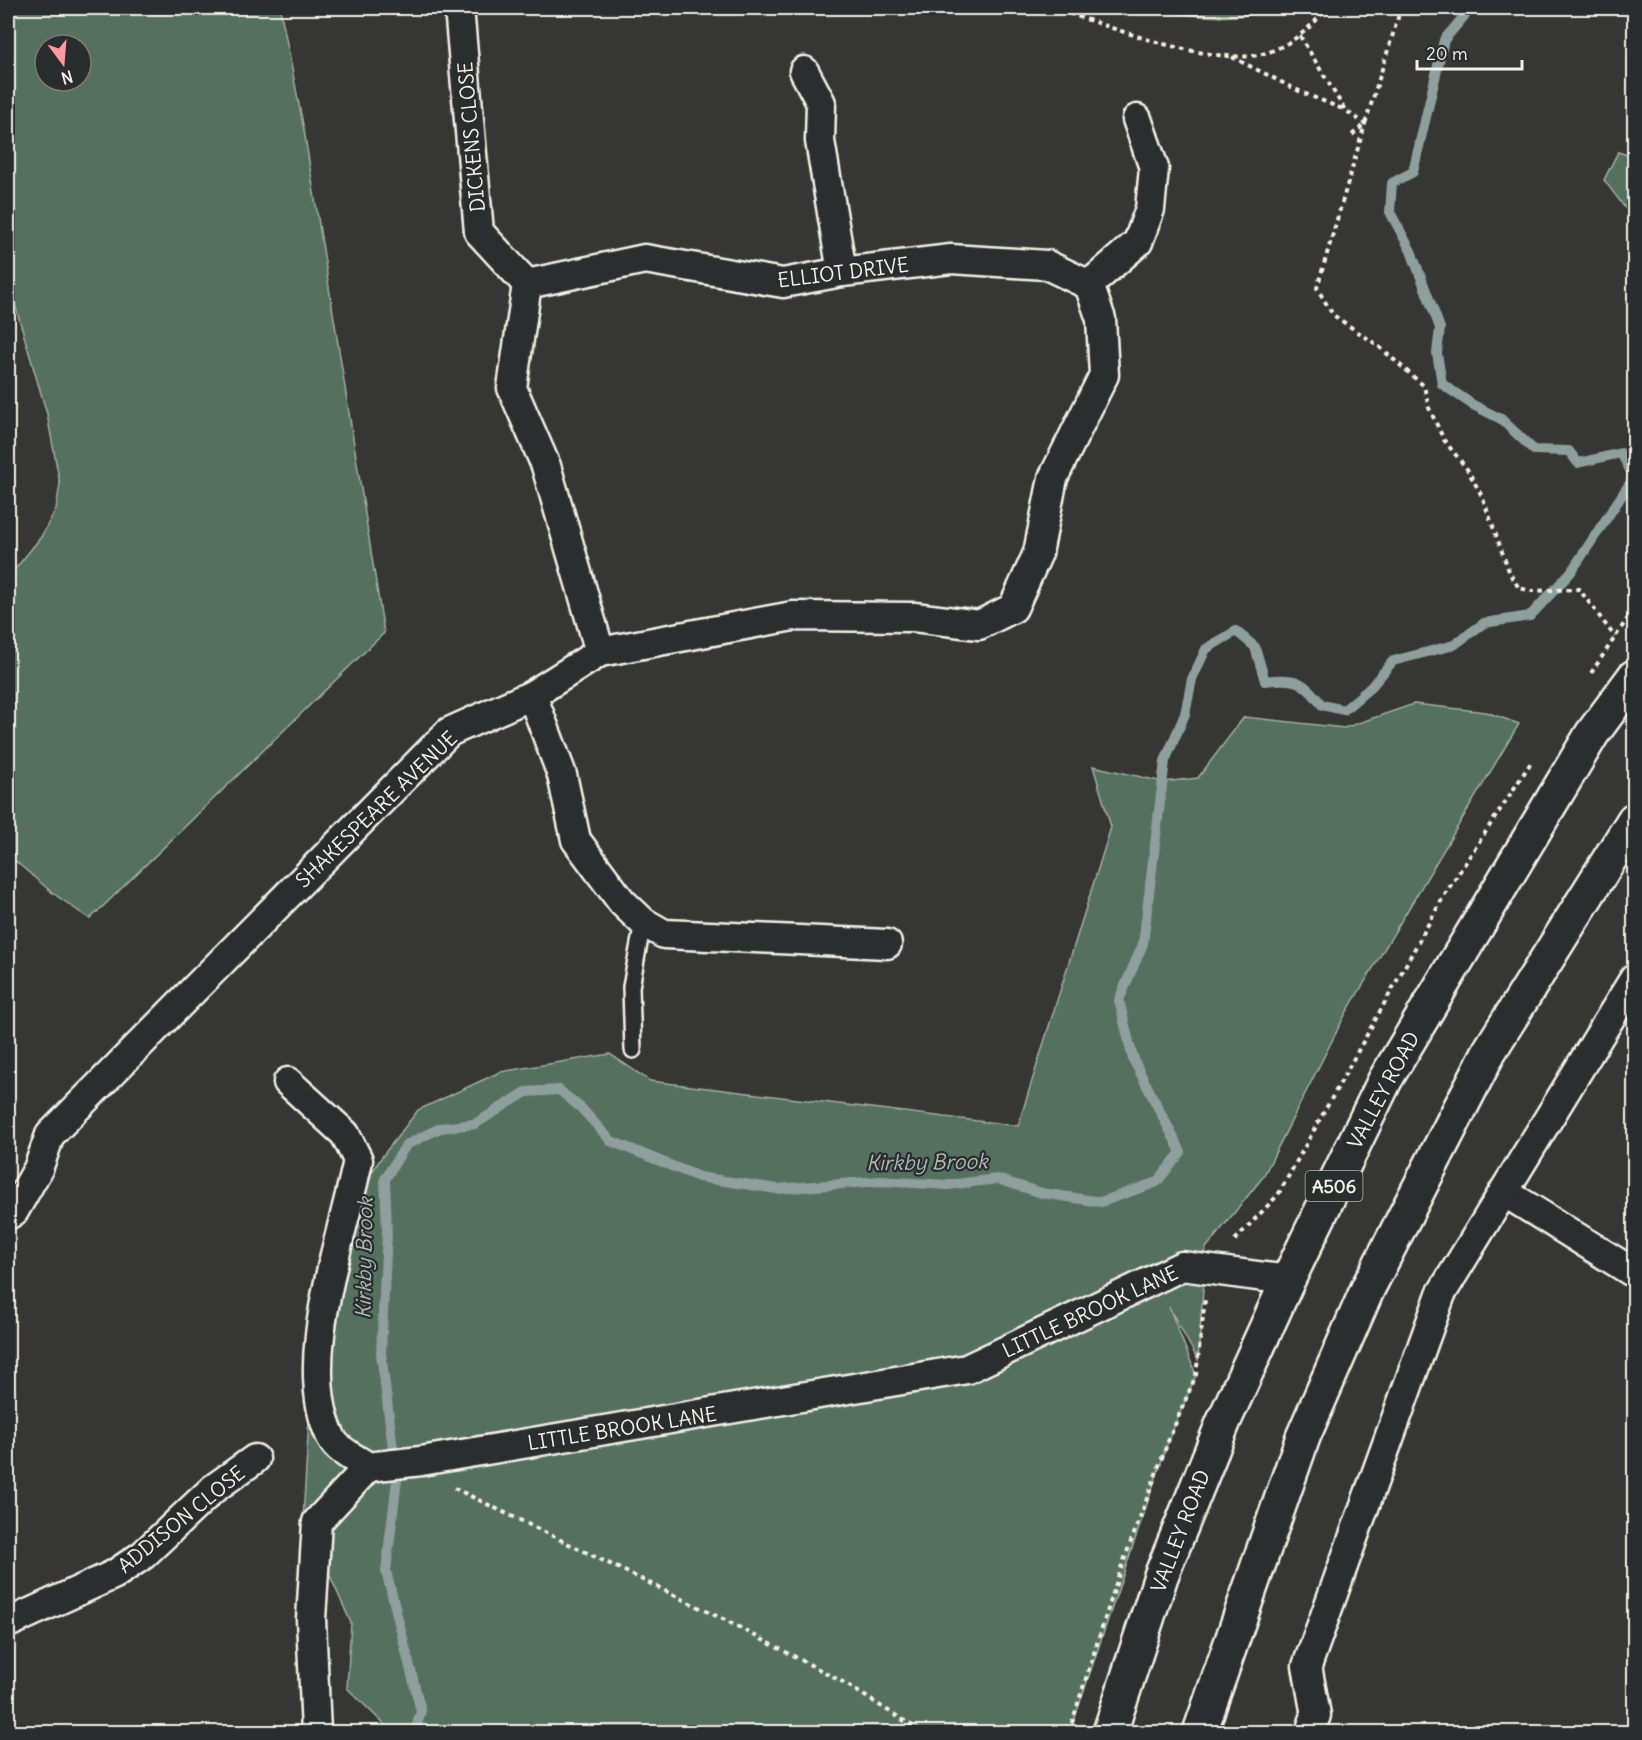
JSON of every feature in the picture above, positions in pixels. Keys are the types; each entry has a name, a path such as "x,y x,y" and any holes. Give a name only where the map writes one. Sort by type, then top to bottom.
{"main road":[{"name":"VALLEY ROAD","path":"1110,1732 1161,1576 1223,1423 1288,1280 1385,1080 1592,734 1635,677"},
{"path":"1200,1732 1303,1437 1368,1288 1490,1050 1635,820"}],"street":[{"name":"DICKENS CLOSE","path":"459,8 479,232 527,284"},
{"path":"804,71 821,103 820,141 842,272"},
{"path":"1089,285 1138,242 1150,209 1154,168 1137,119"},
{"name":"ELLIOT DRIVE","path":"527,284 645,259 783,283 842,272 951,259 1047,265 1089,285"},
{"path":"527,284 512,388 546,466 600,652"},
{"name":"SHAKESPEARE AVENUE","path":"8,1215 14,1211 38,1169 50,1135 449,732 532,695 600,652 793,616 914,616 979,625 1013,608 1038,553 1053,478 1104,375 1101,319 1089,285"},
{"path":"532,695 562,775 576,840 622,902 643,922 664,934 887,944"},
{"path":"1310,1732 1316,1715 1307,1666 1441,1294 1635,979"},
{"path":"288,1082 345,1134 358,1160 319,1328 319,1395 332,1441 368,1467 316,1522 311,1618 316,1732"},
{"path":"1504,1192 1635,1273"},
{"name":"LITTLE BROOK LANE","path":"368,1467 421,1461 967,1369 1182,1266 1288,1280"},
{"name":"ADDISON CLOSE","path":"8,1623 115,1574 143,1555 213,1489 255,1459"}],"lane":[{"path":"633,1050 631,987 643,922"}],"path":[{"path":"1052,8 1175,46 1231,57 1301,92 1345,110 1365,124"},
{"path":"1231,57 1268,53 1300,36 1326,8"},
{"path":"1401,8 1317,288 1333,315 1376,344 1424,386 1429,408 1444,440 1467,470 1482,496 1510,574 1519,588 1543,591 1579,589 1615,637"},
{"path":"1300,36 1345,110"},
{"path":"1352,135 1365,124"},
{"path":"421,1461 459,1493 727,1621 841,1681 922,1732"}],"green space":[{"path":"8,8 280,8 304,130 384,633 90,919 54,894 8,855 8,578 41,537 56,509 60,484 47,414 8,281"},
{"path":"1157,8 1282,8 1276,11 1216,17 1187,15"},
{"path":"1618,152 1634,157 1634,220 1604,180"},
{"path":"1414,704 1486,712 1519,724 1346,1013 1263,1177 1206,1248 1198,1360 1169,1307 1196,1375 1169,1439 1070,1732 385,1732 387,1727 347,1688 351,1623 315,1542 317,1522 301,1552 319,1253 381,1158 418,1110 500,1072 610,1054 650,1081 1018,1126 1111,827 1093,766 1163,782 1198,778 1244,717 1344,728","holes":["1122,1009 1149,1092 1133,1059"]}],"waterway":[{"name":"Kirkby Brook","path":"1471,8 1444,40 1413,172 1392,183 1390,212 1411,251 1440,328 1437,353 1442,384 1473,405 1501,419 1534,450 1569,451 1578,463 1621,453 1634,477"},
{"name":"Kirkby Brook","path":"415,1732 421,1711 386,1571 397,1480 381,1353 387,1233 385,1179 406,1145 440,1128 475,1124 526,1092 559,1090 581,1108 611,1141 699,1177 777,1189 880,1181 948,1185 997,1179 1042,1193 1101,1202 1157,1182 1181,1152 1133,1059 1119,1000 1143,944 1165,761 1185,714 1192,679 1206,649 1236,631 1255,647 1265,681 1298,682 1304,685 1322,705 1344,710 1371,687 1393,661 1454,645 1484,623 1530,616 1571,572 1634,477"}]}
